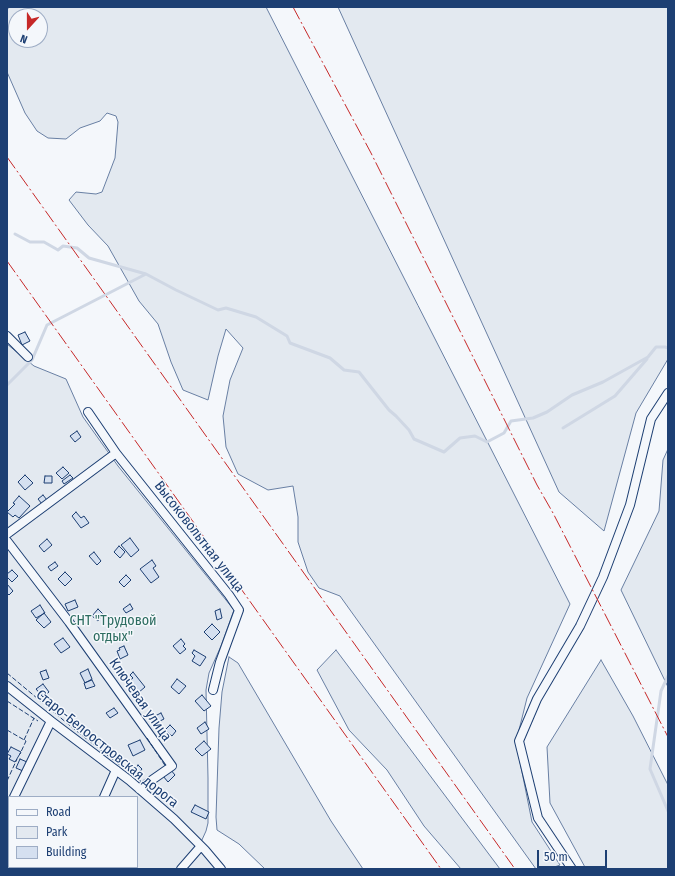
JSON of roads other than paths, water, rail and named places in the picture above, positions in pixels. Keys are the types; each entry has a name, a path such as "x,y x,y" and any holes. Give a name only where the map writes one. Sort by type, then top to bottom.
{"street":[{"path":"7,336 28,357"},
{"path":"572,869 538,818 519,741 536,699 580,626 603,577 630,505 651,419 668,393"},
{"name":"Высоковольтная улица","path":"88,412 116,454 240,610 220,662 213,690"},
{"path":"7,534 116,454"},
{"name":"Ключевая улица","path":"7,541 73,628 172,766 139,789"},
{"name":"Старо-Белоостровская дорога","path":"7,686 139,789 174,819 221,869"},
{"path":"14,796 51,721"},
{"path":"104,796 116,770"},
{"path":"181,869 201,846"}],"waterway":[{"path":"15,234 30,242 44,242 58,250 63,246 77,248 89,258 146,274"},
{"path":"7,385 32,360 47,325 146,274 218,310 226,308 256,317 287,336 290,343 330,358 344,370 359,372 389,410 409,430 414,439 444,452 460,438 475,436 487,442 504,433 511,421 533,418 547,412 572,395 603,382 648,357 656,347 668,348"},
{"path":"563,428 615,396 647,359"},
{"path":"668,676 661,691 650,769 668,811"}],"park label":[{"name":"СНТ \"Трудовой отдых\"","path":"113,630"}]}
